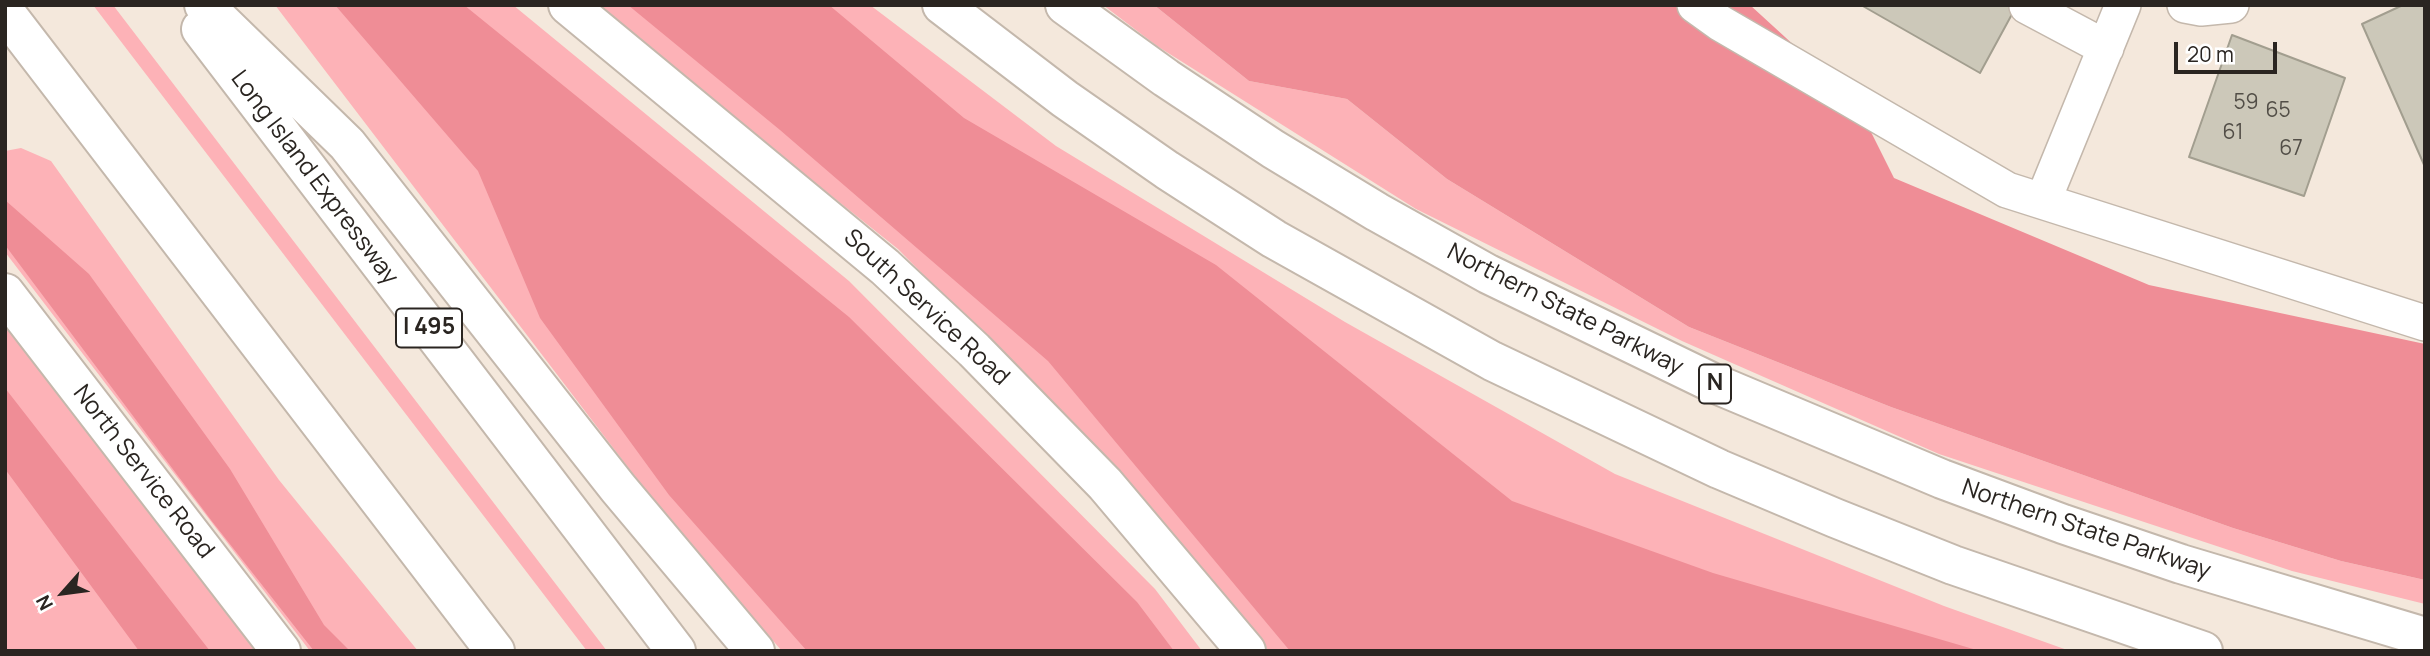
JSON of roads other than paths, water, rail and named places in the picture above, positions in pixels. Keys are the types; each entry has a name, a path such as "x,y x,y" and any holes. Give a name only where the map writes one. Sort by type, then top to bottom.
{"main road":[{"name":"Long Island Expressway","path":"183,5 676,651"},
{"path":"204,5 347,144 609,478 755,651"},
{"name":"South Service Road","path":"568,5 886,267 974,350 1114,494 1246,651"},
{"path":"942,5 1065,99 1167,170 1274,239 1492,361 1696,458 1835,518 1953,565 2203,651"},
{"name":"Northern State Parkway","path":"1065,5 1219,114 1377,212 1488,274 1638,348 1838,437 2051,520 2193,568 2425,636"},
{"path":"5,12 495,651"},
{"name":"North Service Road","path":"5,293 281,651"}],"street":[{"path":"1695,5 1720,23 2007,190 2425,323"},
{"path":"2043,201 2123,5"},
{"path":"2185,5 2201,8 2231,5"},
{"path":"2027,6 2106,48"}]}
